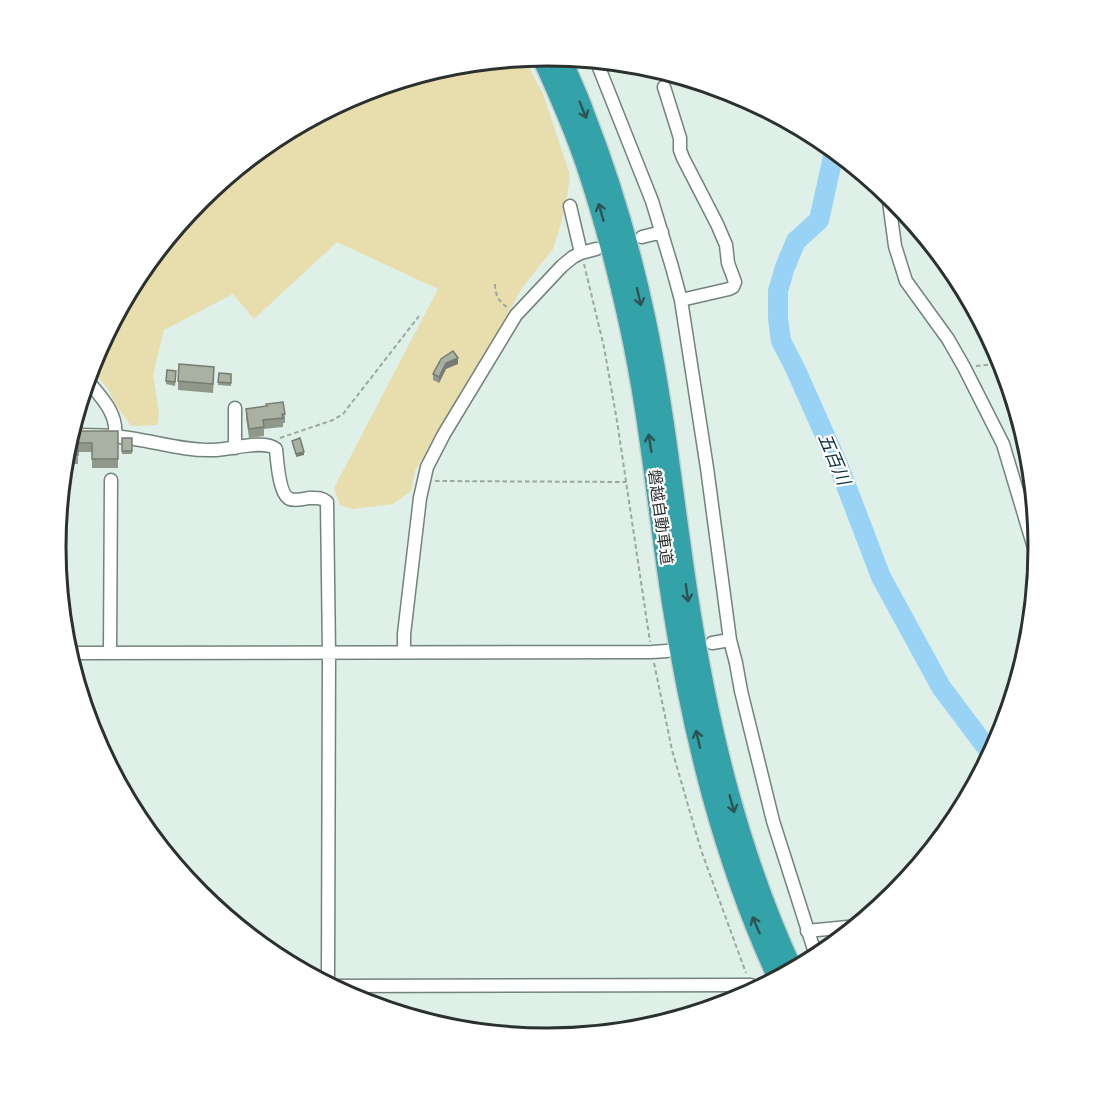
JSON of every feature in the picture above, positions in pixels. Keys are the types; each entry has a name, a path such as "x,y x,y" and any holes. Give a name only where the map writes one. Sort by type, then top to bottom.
{"highway":[{"name":"磐越自動車道","path":"546,66 589,171 629,322 673,606 709,784 751,915 775,971"},
{"name":"磐越自動車道","path":"564,67 584,112 628,248 656,378 691,616 713,731 746,855 789,963"}],"street":[{"path":"600,69 652,201 681,300 730,640 773,821 813,949"},
{"path":"664,87 680,138 680,150 726,245 728,263 735,282 729,290 681,300"},
{"path":"570,206 581,253"},
{"path":"890,209 895,246 906,281 948,339 1003,444 1028,529"},
{"path":"642,237 662,232"},
{"path":"404,652 404,634 420,498 427,467 444,434 516,315 562,266 581,253 596,249"},
{"path":"94,388 109,410 115,426 115,436"},
{"path":"235,408 235,448"},
{"path":"79,435 115,436 213,450 259,445 271,446 276,449 281,483 286,496 293,500 320,498 327,502 329,653 327,975"},
{"path":"110,653 111,480"},
{"path":"712,644 730,640"},
{"path":"78,653 667,651"},
{"path":"807,931 843,927"},
{"path":"348,985 747,985"}],"path":[{"path":"581,253 604,347 652,652 672,750 701,850 750,983"},
{"path":"495,284 495,295 516,315"},
{"path":"271,446 277,439 344,414 419,316"},
{"path":"964,367 992,364"},
{"path":"423,481 626,482"}],"shaded area":[{"path":"529,67 543,94 570,175 560,227 553,249 522,288 415,471 411,491 393,504 353,509 340,505 334,488 438,289 337,242 254,319 233,294 164,330 153,375 159,413 157,425 131,426 98,377 116,335 147,280 185,230 230,185 254,166 280,147 335,116 393,92 454,75"}],"building":[{"path":"453,351 458,358 446,363 439,377 433,374 441,359"},
{"path":"179,364 214,367 213,384 178,381"},
{"path":"167,370 176,371 175,382 166,381"},
{"path":"219,373 231,374 231,383 218,382"},
{"path":"283,402 285,414 282,414 283,418 263,420 264,427 249,429 246,409"},
{"path":"80,431 118,431 118,459 92,459 92,443 78,443 78,455 75,455"},
{"path":"122,438 132,438 132,451 122,451"},
{"path":"300,438 304,452 296,454 292,441"}],"waterway":[{"name":"五百川","path":"832,160 819,220 796,241 778,291 781,341 839,467 881,577 941,687 985,746"}]}
